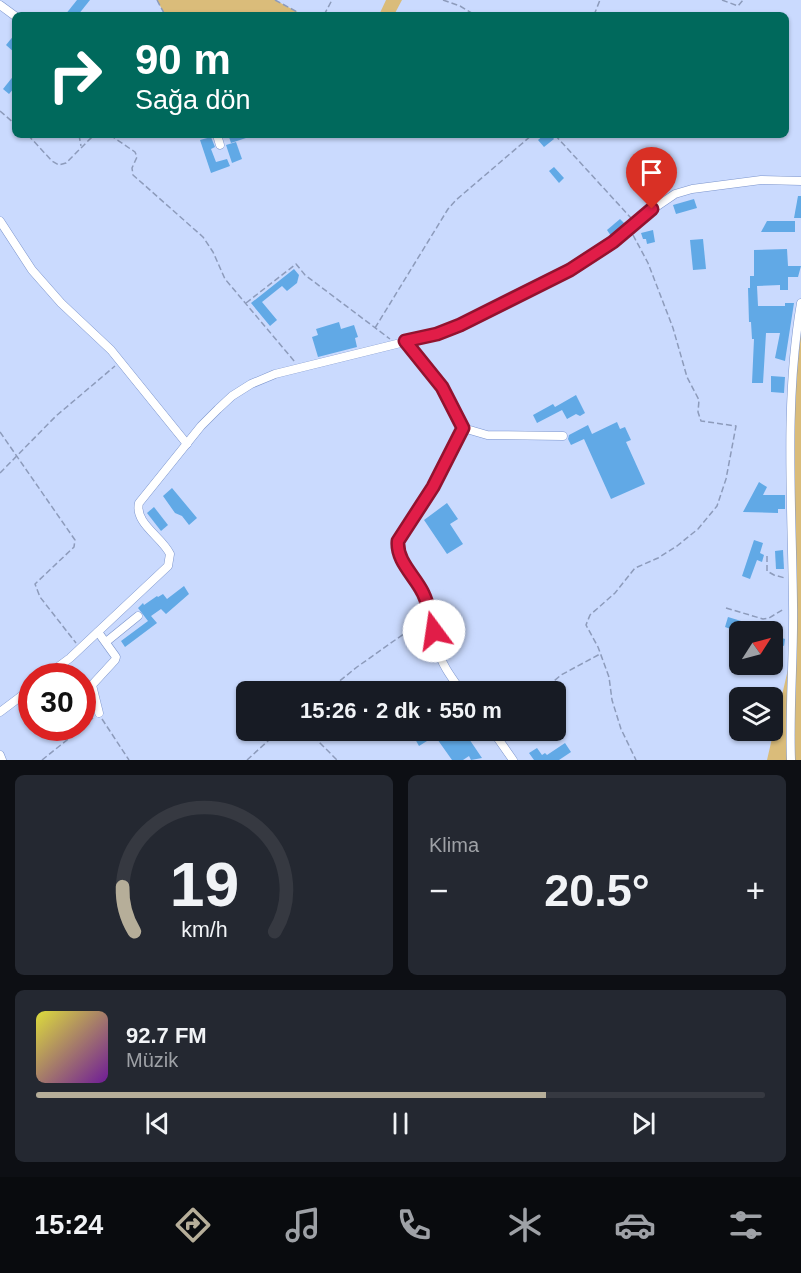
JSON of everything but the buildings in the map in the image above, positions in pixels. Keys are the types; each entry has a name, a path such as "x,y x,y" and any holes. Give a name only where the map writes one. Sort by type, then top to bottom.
{"street":[{"path":"218,138 220,145"},
{"path":"62,663 168,566 171,559 168,549 142,519 138,509 139,503 201,426 232,396 251,384 300,368 437,334 503,304 570,270 594,255 661,203 683,191 761,180 801,181"},
{"path":"0,221 39,280 101,340 187,444"},
{"path":"791,760 793,579 790,479 791,383 801,303"},
{"path":"405,341 442,387 463,428 486,435 563,436"},
{"path":"455,681 443,664 423,592 401,558 398,541 433,487 463,428"},
{"path":"106,642 138,616"},
{"path":"98,632 116,658 92,685 99,713"},
{"path":"0,712 18,698"},
{"path":"500,741 513,760"},
{"path":"0,755 3,760"}],"path":[{"path":"275,0 297,12"},
{"path":"443,0 470,12"},
{"path":"722,0 738,6 743,0"},
{"path":"0,111 12,121"},
{"path":"31,138 52,161 59,165 66,163 91,138"},
{"path":"79,138 81,148"},
{"path":"114,138 135,152 137,157 132,168 133,175 203,237 213,252 225,279 300,368"},
{"path":"375,328 448,209 528,138"},
{"path":"558,138 633,226 673,328 687,377 696,391 700,421 736,426 726,479 717,506 698,528 677,546 658,558 635,568 615,593 590,615 586,625 609,677 612,700 621,729 636,760"},
{"path":"245,304 296,264 305,275 396,343"},
{"path":"0,473 56,416 120,362"},
{"path":"0,432 75,540 74,547 34,584 44,603 80,648"},
{"path":"767,556 766,568 770,574 793,579"},
{"path":"726,608 763,619 775,616 793,602"},
{"path":"340,681 430,616"},
{"path":"554,681 600,654"},
{"path":"96,715 99,713 110,734 129,760"},
{"path":"42,760 65,741"},
{"path":"247,760 268,741"},
{"path":"318,741 337,760"}],"shaded area":[{"path":"157,0 275,0 297,12 163,12"},
{"path":"386,0 402,0 396,12 380,12"},
{"path":"801,303 801,760 767,760 771,741 783,741 783,691 792,652 791,383"}],"route":[{"path":"434,631 423,592 401,558 398,541 433,487 463,428 442,387 405,341 437,334 460,325 570,270 613,242 652,209"}]}
